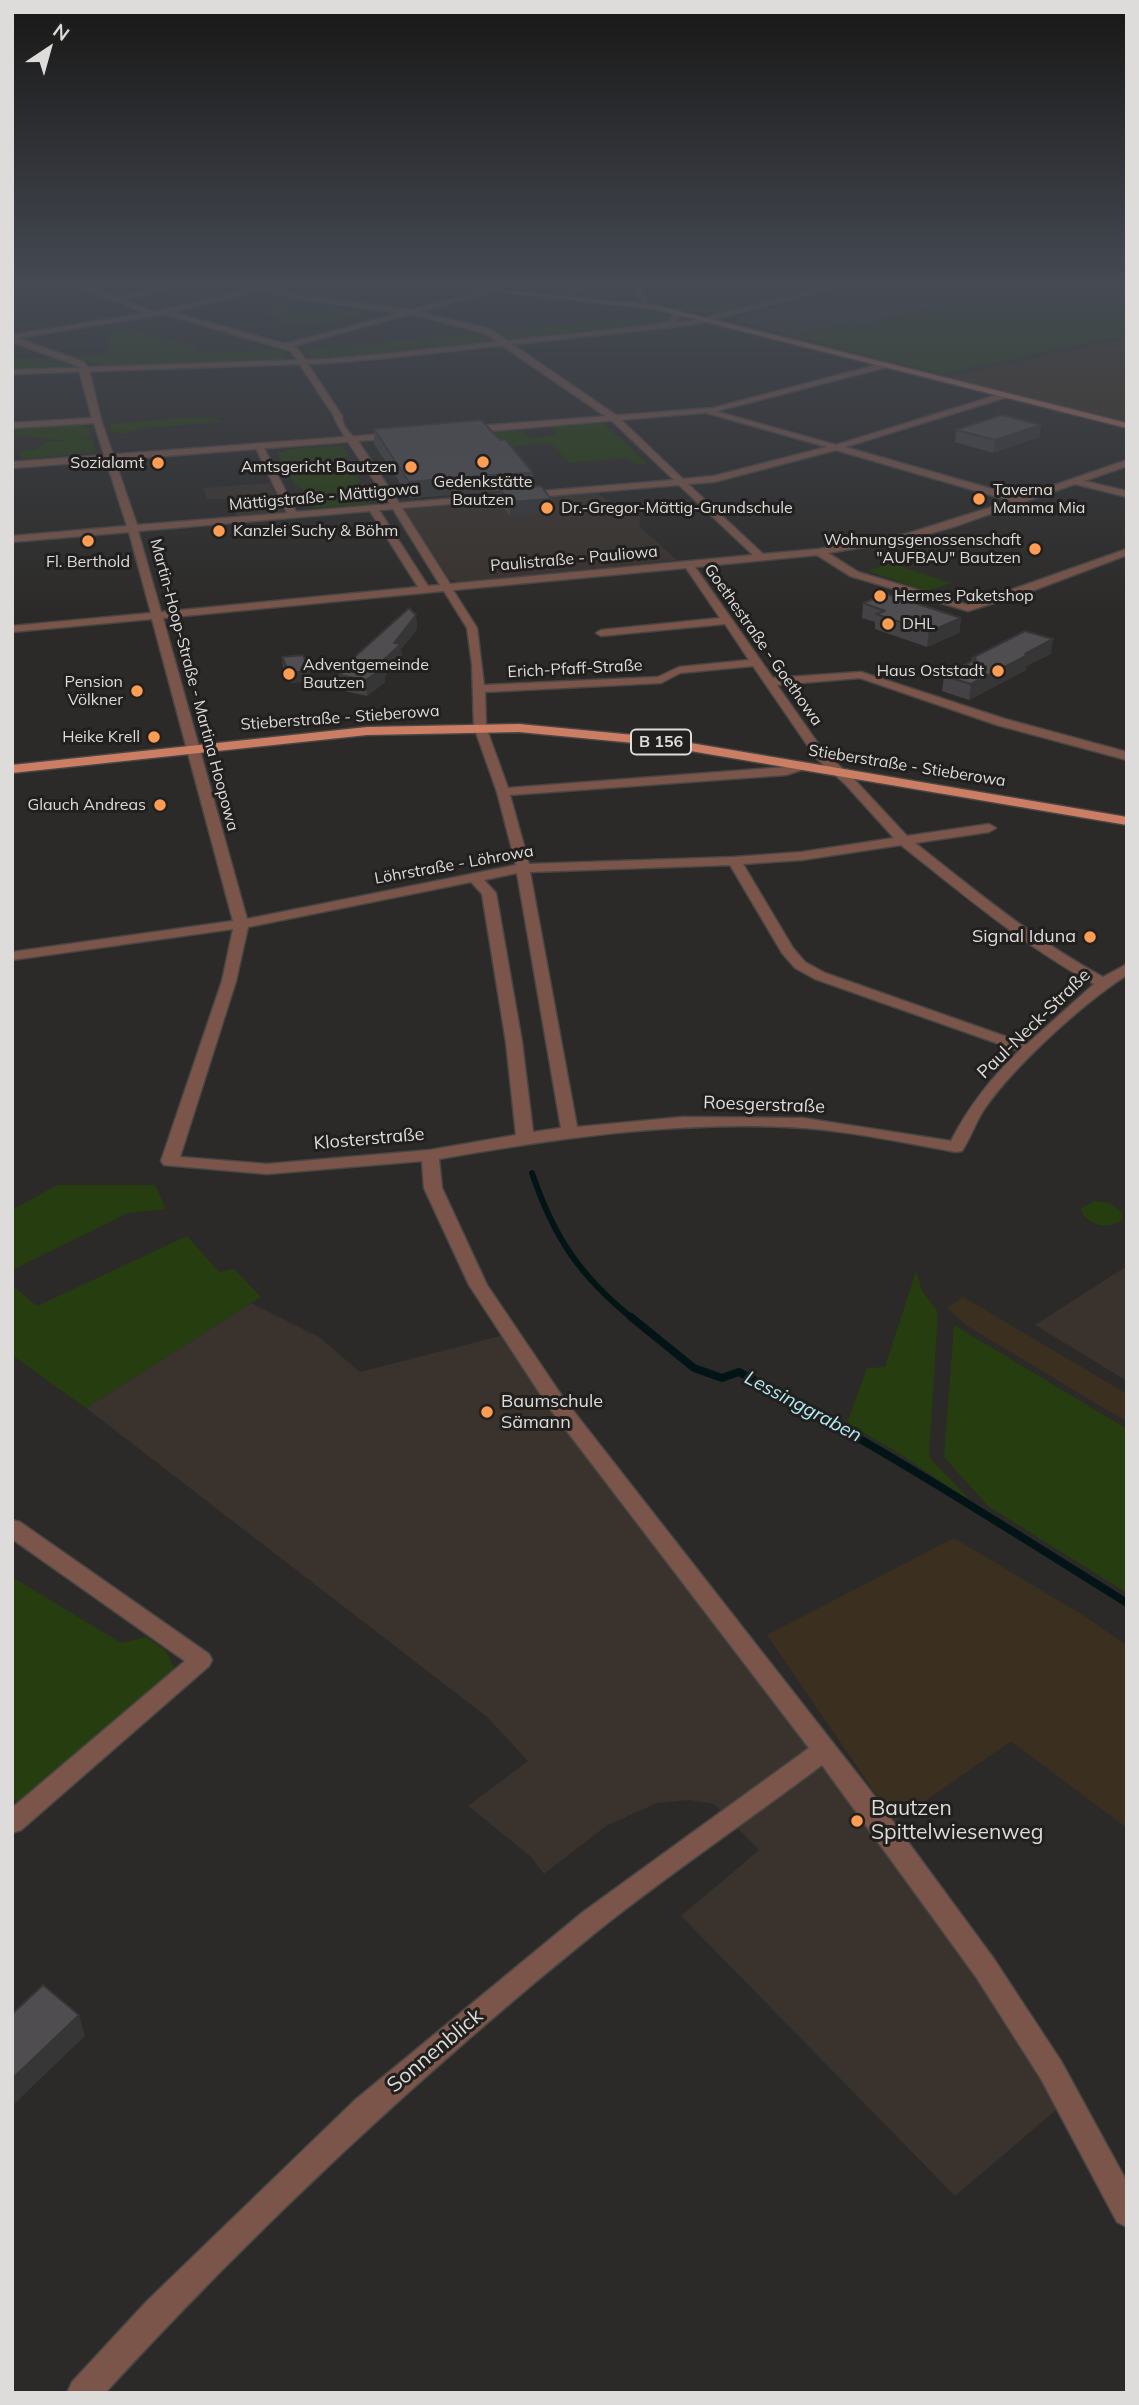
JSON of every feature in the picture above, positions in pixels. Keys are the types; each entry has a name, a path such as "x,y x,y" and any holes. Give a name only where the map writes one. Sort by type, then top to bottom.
{"main road":[{"path":"1009,396 1127,426"},
{"name":"Stieberstraße - Stieberowa","path":"12,769 366,731 480,727 607,736 1127,821"}],"street":[{"name":"Martin-Hoop-Straße - Martina Hoopowa","path":"91,396 108,457 133,529 241,924"},
{"path":"325,396 338,415 338,422 396,506 472,628 476,644 480,727 503,792 523,868 570,1132"},
{"path":"582,396 614,418 761,558"},
{"path":"455,431 710,411 766,396"},
{"name":"Mättigstraße - Mättigowa","path":"12,539 681,482 746,473 1000,396"},
{"path":"710,411 1022,500"},
{"path":"12,426 97,420"},
{"path":"12,465 401,435"},
{"path":"259,446 293,515"},
{"name":"Paulistraße - Pauliowa","path":"12,629 819,552 907,537 1127,463"},
{"path":"1075,481 1127,494"},
{"path":"373,509 425,588"},
{"path":"819,552 854,574 968,608 1127,552"},
{"name":"Goethestraße - Goethowa","path":"689,565 820,755 903,840 1014,928 1059,959 1104,983"},
{"path":"601,633 726,621"},
{"name":"Erich-Pfaff-Straße","path":"477,689 662,680 679,670 755,663"},
{"path":"769,682 861,675 1001,722 1127,755"},
{"path":"503,792 786,771 805,767"},
{"name":"Löhrstraße - Löhrowa","path":"12,956 241,924 523,868 802,856 989,828"},
{"path":"734,861 787,950 800,965 820,976 1030,1050"},
{"path":"475,878 489,893 512,1030 525,1138"},
{"name":"Klosterstraße","path":"241,924 229,982 170,1161 267,1169 430,1155 570,1132"},
{"name":"Paul-Neck-Straße","path":"956,1147 999,1079 1104,983 1125,969"},
{"name":"Roesgerstraße","path":"570,1132 683,1122 750,1121 855,1129 956,1147"},
{"path":"430,1155 432,1188 449,1228 505,1330 556,1404 909,1862 985,1968 1051,2070 1127,2212"},
{"path":"12,1528 201,1660 12,1823"},
{"name":"Sonnenblick","path":"83,2393 158,2312 365,2110 592,1920 824,1751"}],"shaded area":[{"path":"1026,396 1127,396 1127,421"},
{"path":"270,483 284,513 237,517 228,499 207,499 203,488"},
{"path":"597,492 615,508 634,511 641,519 639,526 677,560 460,583 449,579 404,509"},
{"path":"1127,1266 1127,1381 1035,1325"},
{"path":"963,1297 1127,1394 1127,1422 969,1327 947,1308"},
{"path":"251,1303 319,1337 360,1372 504,1335 892,1846 1063,2104 955,2196 681,1916 759,1850 714,1804 689,1800 657,1803 606,1826 544,1874 530,1856 468,1806 528,1761 487,1717 86,1408"},
{"path":"954,1538 1089,1619 1127,1646 1127,1828 1011,1741 895,1822 767,1635"}],"green space":[{"path":"194,417 222,422 142,428 121,434 113,432 109,424"},
{"path":"603,423 647,464 636,465 628,458 569,463 550,443 505,447 492,432 520,430 529,438 558,435 550,427"},
{"path":"80,424 89,427 91,436 64,440 16,436 15,428"},
{"path":"92,440 96,450 89,453 21,459 20,451 37,449 46,442"},
{"path":"343,446 349,457 331,459 353,466 360,482 349,489 365,483 375,501 354,497 351,499 372,504 311,508 318,504 315,502 306,506 300,494 326,493 296,485 292,481 289,468 298,462 284,466 277,451 287,453 286,450 289,449"},
{"path":"891,563 951,583 927,591 867,571"},
{"path":"57,1185 155,1185 166,1209 128,1213 12,1270 12,1210"},
{"path":"1095,1201 1109,1203 1122,1212 1122,1220 1106,1226 1089,1221 1081,1208"},
{"path":"187,1236 219,1272 234,1269 261,1297 86,1408 12,1355 12,1285 37,1306"},
{"path":"916,1271 922,1291 938,1312 929,1457 972,1502 897,1452 847,1423 867,1368 885,1367"},
{"path":"954,1325 1127,1429 1127,1593 988,1506 944,1457"},
{"path":"12,1577 121,1643 146,1637 166,1651 176,1671 20,1804 12,1799"}],"building":[{"path":"1002,415 1041,425 995,440 956,430"},
{"path":"481,420 500,440 505,439 533,473 409,482 374,429"},
{"path":"541,486 551,499 510,502 500,489"},
{"path":"887,594 961,618 929,632 876,614 885,611 863,603"},
{"path":"409,608 416,615 394,643 401,644 377,666 384,667 366,680 339,675 360,660 349,662"},
{"path":"1025,631 1053,639 971,684 944,676 976,659 972,658"},
{"path":"303,655 310,671 289,673 282,657"},
{"path":"43,1985 79,2015 12,2079 12,2014"}],"waterway":[{"name":"Lessinggraben","path":"532,1173 550,1217 571,1254 598,1287 633,1319"},
{"name":"Lessinggraben","path":"631,1317 694,1368 722,1378 739,1372 789,1399 935,1484 1127,1603"}],"place":[{"name":"Gedenkstätte Bautzen","path":"483,462"},
{"name":"Sozialamt","path":"158,463"},
{"name":"Amtsgericht Bautzen","path":"411,467"},
{"name":"Taverna Mamma Mia","path":"979,499"},
{"name":"Dr.-Gregor-Mättig-Grundschule","path":"547,508"},
{"name":"Kanzlei Suchy & Böhm","path":"219,531"},
{"name":"Fl. Berthold","path":"88,541"},
{"name":"Wohnungsgenossenschaft \"AUFBAU\" Bautzen","path":"1035,549"},
{"name":"Hermes Paketshop","path":"880,596"},
{"name":"DHL","path":"888,624"},
{"name":"Haus Oststadt","path":"998,671"},
{"name":"Adventgemeinde Bautzen","path":"289,674"},
{"name":"Pension Völkner","path":"137,691"},
{"name":"Heike Krell","path":"154,737"},
{"name":"Glauch Andreas","path":"160,805"},
{"name":"Signal Iduna","path":"1090,937"},
{"name":"Baumschule Sämann","path":"487,1412"},
{"name":"Bautzen Spittelwiesenweg","path":"857,1821"}]}
